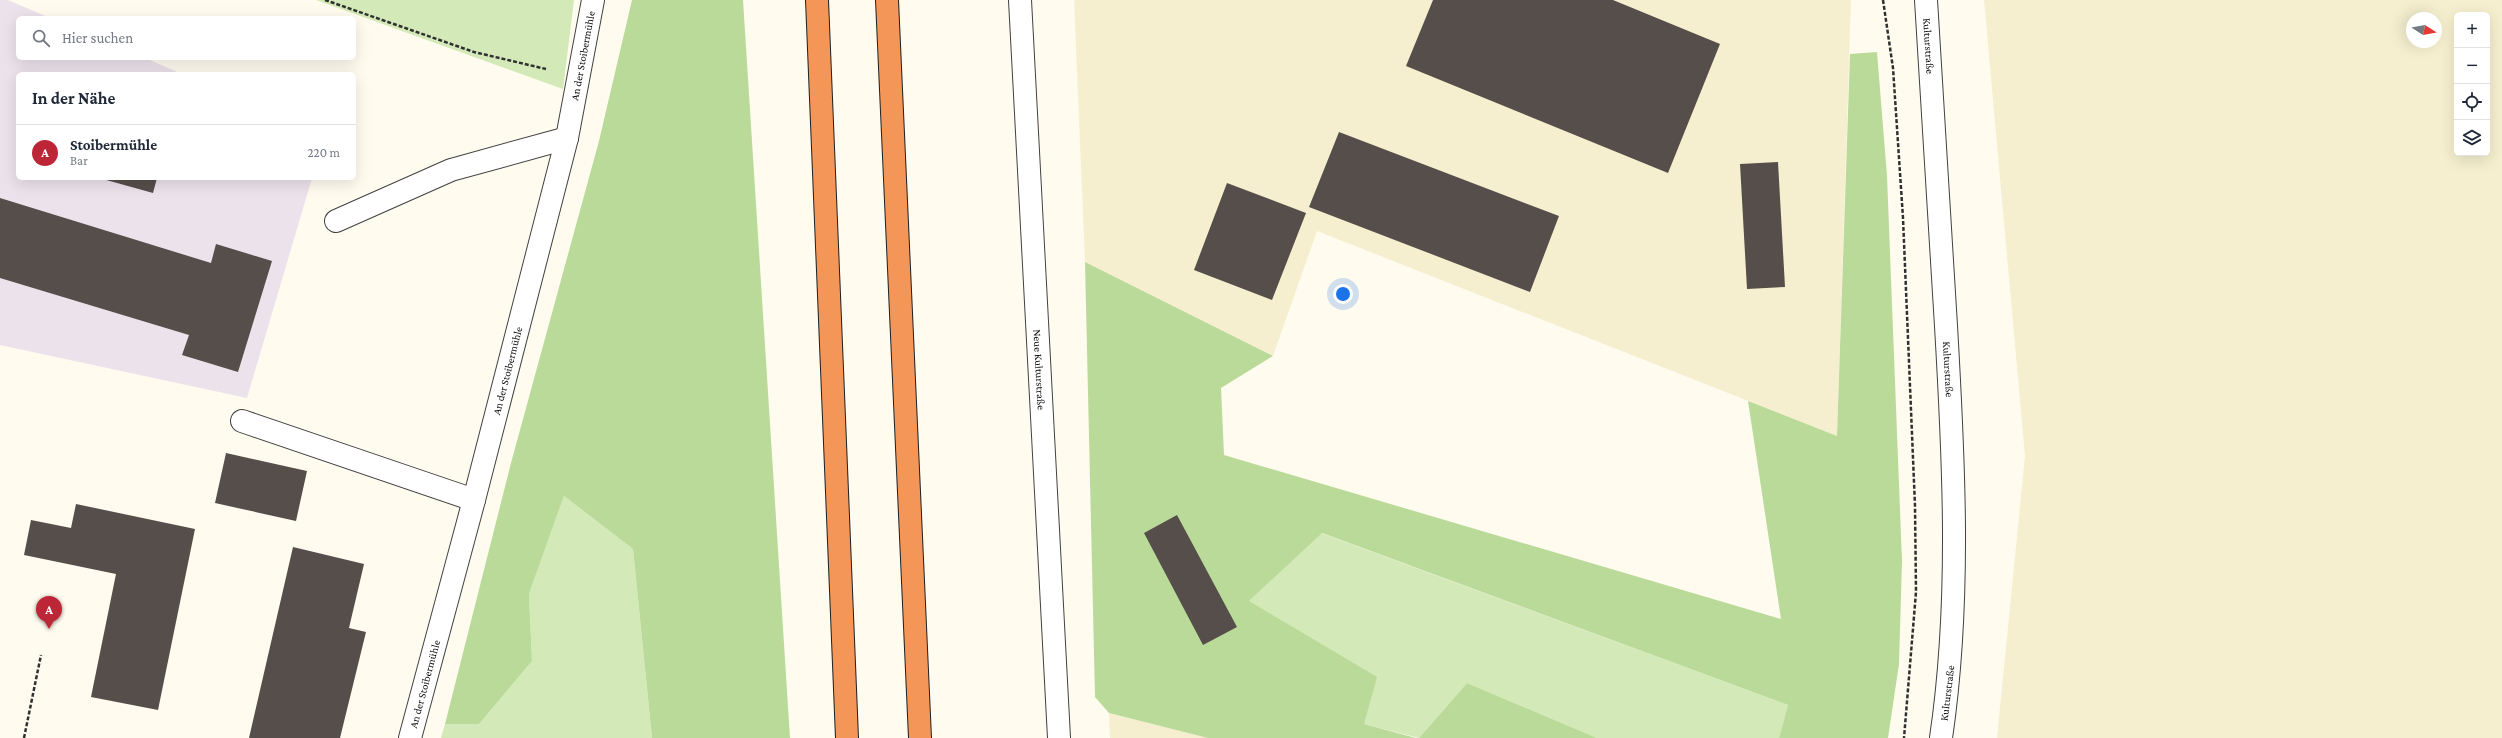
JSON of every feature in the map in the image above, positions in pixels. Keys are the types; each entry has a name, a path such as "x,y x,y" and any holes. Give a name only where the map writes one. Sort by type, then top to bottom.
{"highway":[{"path":"817,0 847,738"},
{"path":"888,0 920,738"}],"street":[{"name":"An der Stoibermühle","path":"410,738 474,500 567,138 581,72 593,0"},
{"name":"Neue Kulturstraße","path":"1020,0 1059,738"},
{"name":"Kulturstraße","path":"1926,0 1949,376 1954,503 1950,678 1941,738"},
{"path":"336,221 451,170 567,138"},
{"path":"242,421 474,500"}],"path":[{"path":"325,0 474,52 537,68 581,72"},
{"path":"1883,0 1893,68 1901,194 1915,506 1916,592 1904,738"},
{"path":"24,738 41,655"}],"shaded area":[{"path":"0,0 8,0 45,16 16,16 16,60 150,60 177,72 16,72 16,180 311,180 247,398 0,345"},
{"path":"1074,0 1851,0 1837,436 1317,231 1273,356 1085,262"},
{"path":"1984,0 2502,0 2502,738 1997,738 2025,456"},
{"path":"1109,713 1209,738 1110,738"}],"green space":[{"path":"316,0 574,0 563,89"},
{"path":"632,0 743,0 790,738 652,738 633,549 564,496 529,594 532,661 479,724 445,724 511,463 599,141"},
{"path":"1877,52 1887,176 1902,561 1899,664 1888,738 1779,738 1788,705 1322,533 1249,601 1377,677 1364,724 1416,738 1208,738 1109,713 1095,697 1085,262 1273,356 1221,388 1224,455 1781,619 1748,401 1837,436 1850,54"},
{"path":"564,496 633,549 652,738 441,738 445,724 479,724 532,661 529,594"},
{"path":"1321,533 1788,705 1779,738 1597,738 1467,683 1419,738 1364,724 1249,601"},
{"path":"1467,683 1597,738 1419,738"}],"building":[{"path":"1433,0 1613,0 1720,44 1668,173 1406,66"},
{"path":"1339,132 1559,216 1530,292 1309,207"},
{"path":"1778,162 1785,287 1747,289 1740,164"},
{"path":"106,180 156,180 153,193"},
{"path":"1227,183 1306,213 1272,300 1194,270"},
{"path":"0,198 211,263 216,244 272,261 238,372 182,355 189,335 0,278"},
{"path":"226,453 307,471 296,521 215,503"},
{"path":"76,504 195,529 158,710 91,697 116,574 24,555 31,520 71,528"},
{"path":"1177,515 1237,627 1203,645 1144,533"},
{"path":"293,547 364,564 349,628 366,632 340,738 249,738"}],"place":[{"name":"Stoibermühle","path":"49,629"}]}
